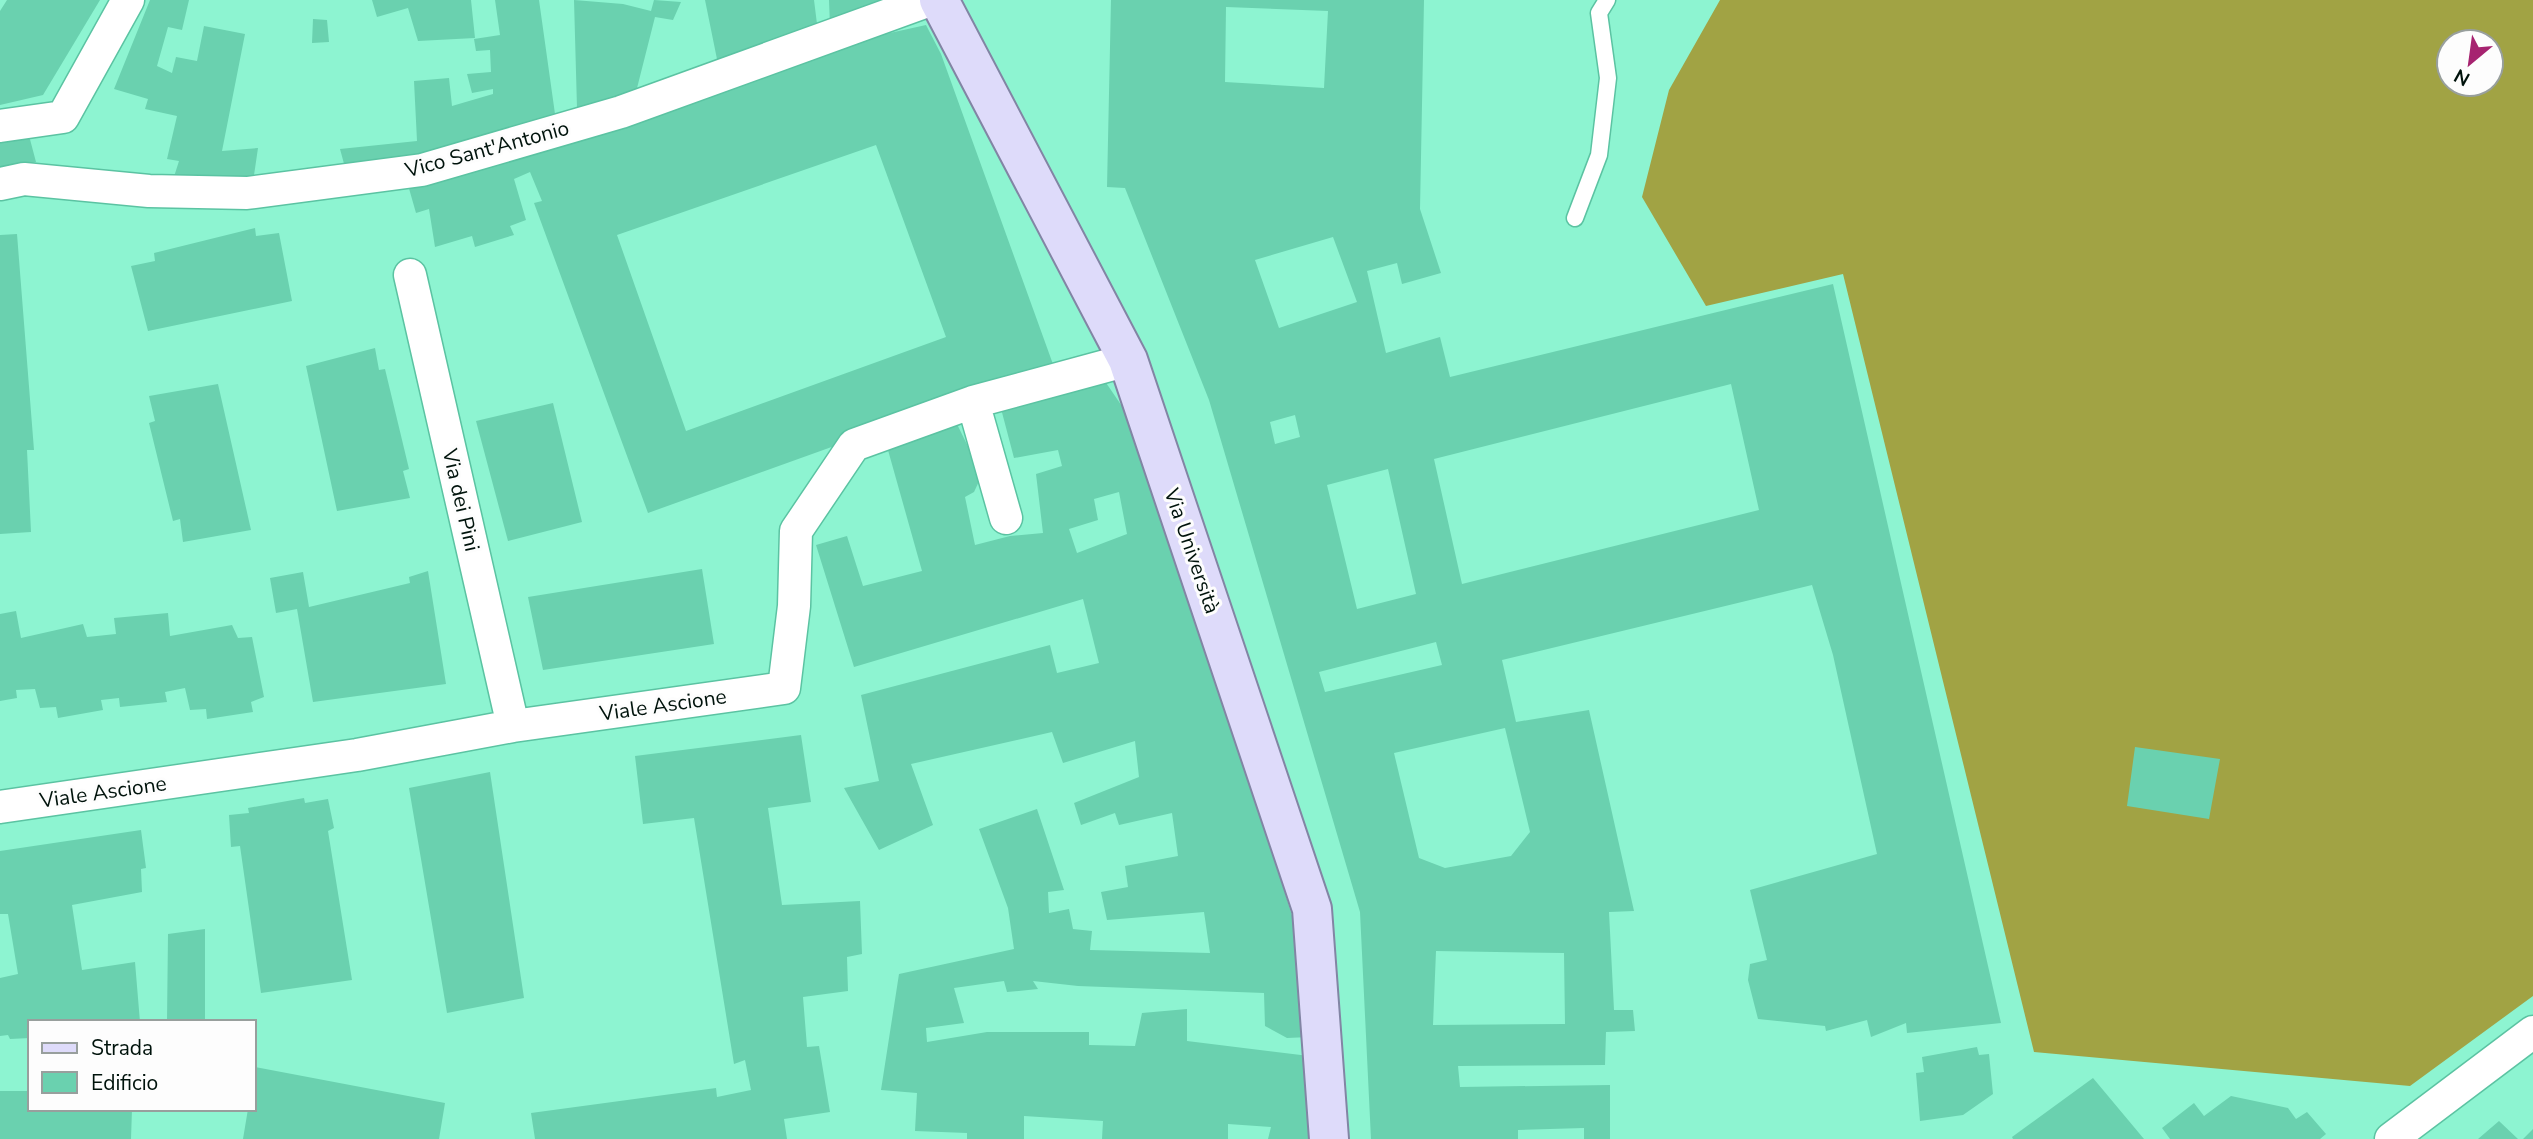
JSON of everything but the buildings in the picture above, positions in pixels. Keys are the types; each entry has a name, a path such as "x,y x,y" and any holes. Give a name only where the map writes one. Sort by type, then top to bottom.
{"main road":[{"name":"Via Università","path":"939,0 1128,360 1312,909 1329,1139"}],"street":[{"path":"0,126 63,117 128,0"},
{"name":"Vico Sant'Antonio","path":"12,181 149,191 247,193 422,170 621,112 930,0"},
{"name":"Via dei Pini","path":"410,275 513,726"},
{"name":"Viale Ascione","path":"0,807 357,755 513,726 784,688 794,606 796,531 854,445 973,402 1128,360"},
{"path":"973,402 1006,518"},
{"path":"2391,1139 2533,1032"}],"lane":[{"path":"1575,218 1599,155 1608,78 1599,13 1607,0"}],"shaded area":[{"path":"1720,0 2533,0 2533,996 2410,1086 2034,1052 1843,274 1706,306 1642,197 1669,90"}]}
